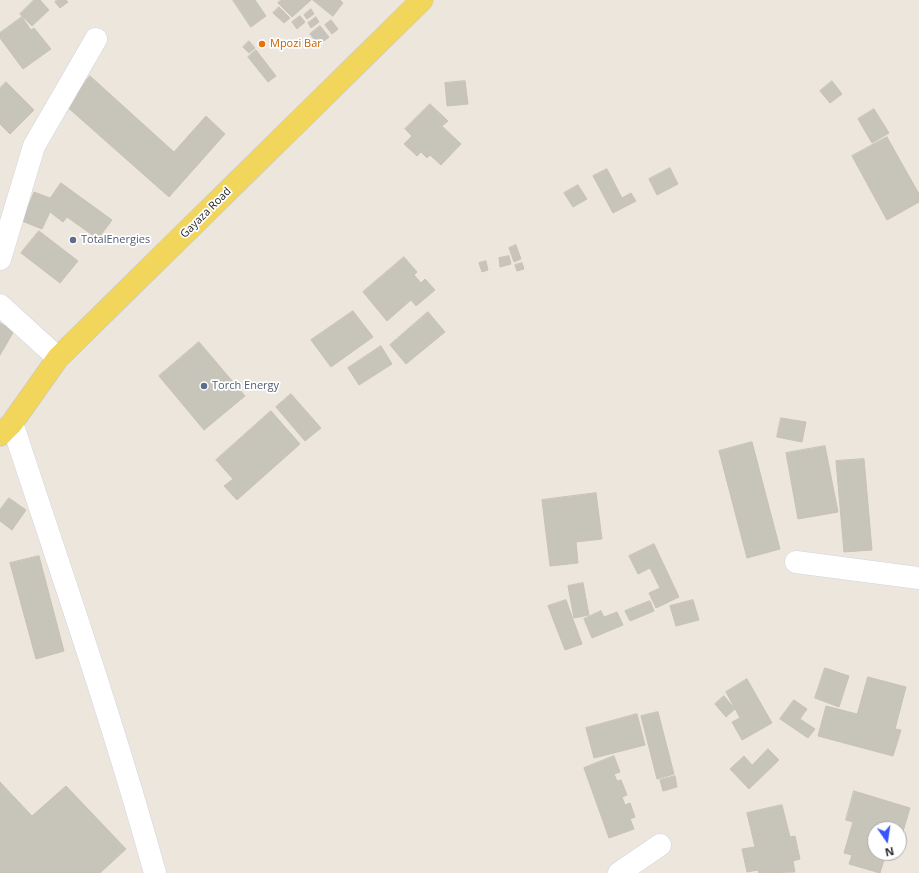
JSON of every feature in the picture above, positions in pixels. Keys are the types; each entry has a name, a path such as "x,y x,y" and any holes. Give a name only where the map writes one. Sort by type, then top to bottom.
{"main road":[{"name":"Gayaza Road","path":"6,429 58,358 422,0"}],"street":[{"path":"0,260 34,146 96,39"},
{"path":"0,305 58,358"},
{"path":"6,429 116,741 155,873"},
{"path":"796,562 919,578"},
{"path":"619,873 660,845"}],"building":[{"path":"34,0 40,0 49,10 32,26 20,14"},
{"path":"57,0 66,0 68,2 60,8 55,2"},
{"path":"233,0 255,0 266,16 251,27"},
{"path":"281,0 311,0 292,17 278,3"},
{"path":"313,0 340,0 343,3 333,16"},
{"path":"279,7 290,18 284,23 273,13"},
{"path":"311,9 314,14 307,19 304,15"},
{"path":"300,16 305,22 297,29 292,22"},
{"path":"22,17 31,30 34,28 51,49 23,69 0,38 0,33"},
{"path":"316,17 319,22 311,28 308,23"},
{"path":"331,20 338,29 332,34 325,25"},
{"path":"320,26 329,37 319,45 310,34"},
{"path":"249,41 255,48 249,53 243,47"},
{"path":"256,50 276,76 268,82 248,57"},
{"path":"90,76 174,152 206,116 225,134 169,197 65,105"},
{"path":"465,81 468,104 447,106 445,83"},
{"path":"832,81 842,94 830,103 820,91"},
{"path":"6,82 34,110 10,134 0,124 0,88"},
{"path":"430,104 448,121 442,126 461,144 441,165 430,155 427,158 421,152 417,156 404,144 412,136 405,129"},
{"path":"874,109 889,133 872,143 858,119"},
{"path":"887,137 919,194 919,202 887,220 852,156"},
{"path":"670,168 678,184 657,195 649,179"},
{"path":"607,169 622,198 631,193 636,201 613,213 593,176"},
{"path":"61,183 112,220 98,239 67,217 63,222 50,212 42,229 22,221 34,192 50,198"},
{"path":"578,185 587,199 573,207 564,193"},
{"path":"39,231 78,261 60,283 21,253"},
{"path":"516,245 521,259 514,262 509,248"},
{"path":"509,256 511,264 500,267 499,258"},
{"path":"404,257 417,272 414,275 421,283 425,279 435,290 416,306 411,300 387,321 363,292"},
{"path":"486,261 488,270 482,272 479,263"},
{"path":"522,263 524,269 517,271 515,265"},
{"path":"353,311 373,337 331,367 311,340"},
{"path":"428,312 445,332 406,364 390,345"},
{"path":"0,323 14,331 0,355"},
{"path":"199,342 245,396 204,430 159,376"},
{"path":"381,346 392,364 359,385 348,368"},
{"path":"291,394 321,428 305,441 276,407"},
{"path":"271,411 300,444 237,500 224,486 233,479 216,460"},
{"path":"781,418 806,422 802,442 777,437"},
{"path":"752,442 780,549 747,558 719,451"},
{"path":"825,446 838,512 798,519 786,453"},
{"path":"864,459 872,550 844,552 836,461"},
{"path":"596,493 602,539 576,542 578,563 550,566 542,500"},
{"path":"9,498 26,510 12,530 0,521 0,510"},
{"path":"654,544 679,597 656,608 649,593 660,588 650,568 638,574 629,556"},
{"path":"39,556 64,651 36,659 10,563"},
{"path":"583,583 589,615 574,618 568,586"},
{"path":"566,600 582,644 565,650 548,606"},
{"path":"693,600 699,620 676,626 670,606"},
{"path":"650,601 654,611 630,621 625,611"},
{"path":"601,611 604,617 617,612 623,625 592,638 584,619"},
{"path":"825,668 849,676 839,707 815,698"},
{"path":"868,677 906,687 895,729 901,730 893,756 818,736 826,706 857,714"},
{"path":"747,679 772,723 742,740 732,722 740,718 726,692"},
{"path":"724,696 735,709 726,717 715,704"},
{"path":"794,700 807,709 800,719 815,729 808,738 780,719"},
{"path":"658,712 674,774 657,779 641,716"},
{"path":"637,714 645,745 594,758 586,728"},
{"path":"768,749 779,760 749,789 730,769 744,756 752,765"},
{"path":"614,756 620,772 614,774 617,781 621,780 627,795 622,797 625,805 630,803 635,817 630,819 634,829 609,838 584,768"},
{"path":"675,776 677,787 663,791 660,780"},
{"path":"0,782 32,816 66,786 126,849 100,873 0,873"},
{"path":"854,791 910,808 906,821 867,821 867,861 884,861 880,873 849,864 852,855 844,853 853,822 846,820"},
{"path":"782,805 790,837 795,836 800,859 793,861 795,872 759,873 758,870 747,872 742,849 755,847 747,813"}],"place":[{"name":"Mpozi Bar","path":"262,44"},
{"name":"TotalEnergies","path":"73,240"},
{"name":"Torch Energy","path":"204,386"}]}
